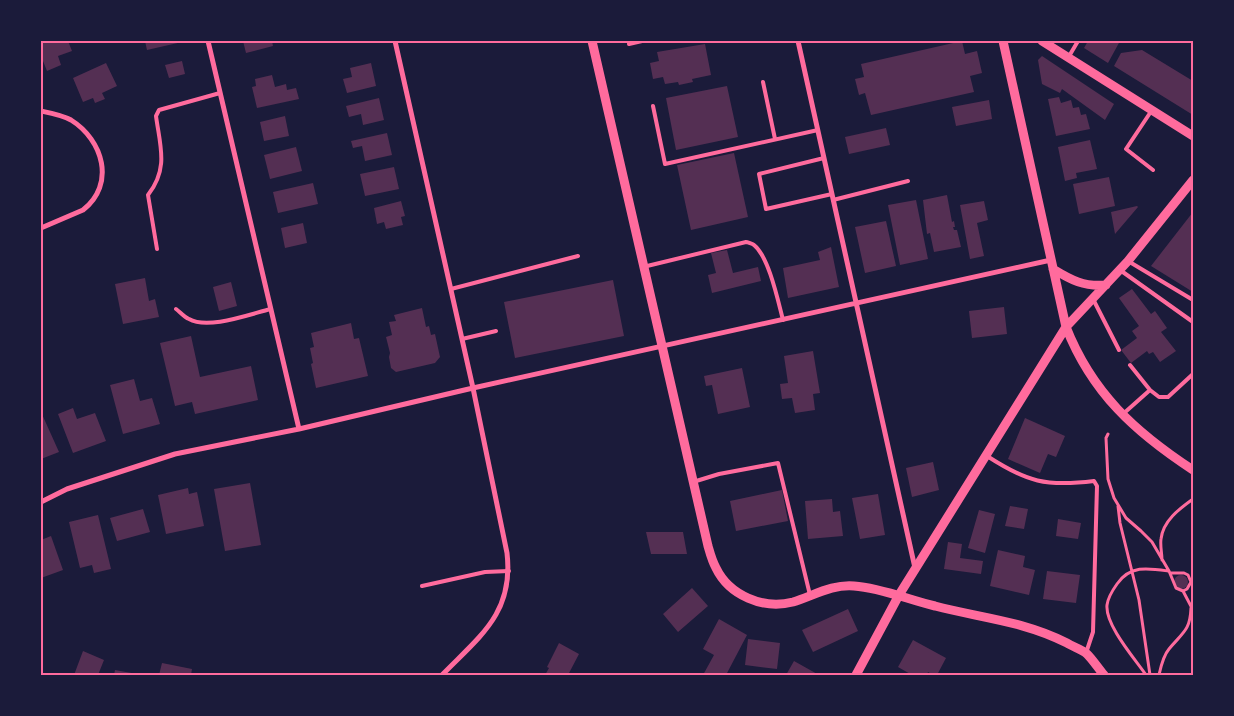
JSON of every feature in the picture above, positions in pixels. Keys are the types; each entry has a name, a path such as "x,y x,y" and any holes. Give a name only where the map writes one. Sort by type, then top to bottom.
{"street":[{"path":"208,41 299,429"},
{"path":"396,41 473,388 507,553 509,571 499,611 490,626 442,675"},
{"path":"592,41 708,546 716,568 727,584 742,595 766,605 794,602 829,588 854,585 899,595 936,607 997,619 1047,633 1086,653 1104,675"},
{"path":"798,41 915,570"},
{"path":"1003,41 1066,327 1076,352 1101,390 1122,415 1149,438 1193,470"},
{"path":"1042,41 1193,136"},
{"path":"41,111 56,114 70,120 82,129 93,142 100,155 103,170 100,186 89,206 84,210 41,228"},
{"path":"856,675 899,595 1066,327 1128,261 1193,180"},
{"path":"1052,264 1073,282 1094,286 1106,285"},
{"path":"41,502 67,489 175,454 299,429 473,388 856,304 1052,264"}],"lane":[{"path":"630,44 642,41"},
{"path":"841,41 856,41"},
{"path":"1068,58 1078,41"},
{"path":"763,82 776,140"},
{"path":"157,249 148,195 156,184 162,163 156,116 159,110 220,93"},
{"path":"653,106 665,164 818,130"},
{"path":"1152,110 1126,149 1153,170"},
{"path":"824,158 759,174 766,210 908,181"},
{"path":"643,266 746,242 754,244 774,285 783,320"},
{"path":"451,289 578,256"},
{"path":"1128,261 1193,300"},
{"path":"1120,270 1193,322"},
{"path":"1093,298 1119,350"},
{"path":"176,309 189,320 209,323 271,309"},
{"path":"462,340 496,331"},
{"path":"1130,365 1150,390 1159,396 1168,397 1193,374"},
{"path":"1122,415 1150,390"},
{"path":"986,456 1011,472 1029,480 1048,483 1094,481 1097,486 1093,632 1086,653"},
{"path":"693,482 719,474 778,463 810,595"},
{"path":"422,586 485,572 509,571"}],"path":[{"path":"1108,434 1106,438 1108,479 1114,498 1126,518 1142,530 1152,542 1176,588 1183,591 1192,608 1190,622 1178,641 1168,650 1159,675"},
{"path":"1162,560 1161,539 1165,526 1179,509 1193,498"},
{"path":"1118,505 1120,523 1139,600 1150,675"},
{"path":"1146,675 1109,619 1107,606 1111,593 1127,573 1140,568 1184,573 1191,576 1191,582 1187,589 1183,591"}],"building":[{"path":"41,41 68,41 72,51 58,56 61,65 47,71 41,56"},
{"path":"145,41 182,41 182,42 147,50"},
{"path":"243,41 272,41 273,46 246,53"},
{"path":"962,41 965,54 977,51 982,73 970,76 974,92 871,115 865,93 859,95 855,79 864,77 861,64"},
{"path":"1088,41 1120,41 1108,63 1084,48"},
{"path":"705,44 711,75 692,79 693,82 679,85 678,82 665,84 663,77 653,79 650,63 659,61 657,52"},
{"path":"1142,50 1193,81 1193,115 1114,66 1121,53"},
{"path":"1042,56 1114,104 1105,120 1062,89 1060,93 1042,84 1038,60"},
{"path":"182,61 185,74 169,78 165,65"},
{"path":"106,63 117,86 102,93 105,99 95,103 93,98 83,102 73,78"},
{"path":"371,63 376,86 347,93 343,79 352,77 350,68"},
{"path":"272,75 275,87 286,84 287,90 296,88 299,99 257,108 252,87 256,86 255,79"},
{"path":"727,86 738,137 676,150 666,98"},
{"path":"1059,97 1061,103 1071,100 1073,108 1079,107 1081,115 1086,114 1090,129 1056,136 1048,99"},
{"path":"379,98 384,120 363,125 361,114 349,117 346,106"},
{"path":"989,100 992,119 956,126 952,107"},
{"path":"285,116 289,136 264,141 260,122"},
{"path":"886,128 890,145 849,154 845,137"},
{"path":"387,133 392,155 365,161 362,146 353,148 351,141"},
{"path":"1090,140 1097,169 1076,173 1077,178 1065,181 1058,147"},
{"path":"296,147 302,171 270,179 264,155"},
{"path":"734,153 748,217 691,230 677,165"},
{"path":"394,167 399,189 365,196 360,174"},
{"path":"1109,177 1115,206 1079,214 1073,184"},
{"path":"313,183 318,204 278,213 273,192"},
{"path":"947,195 952,222 954,221 955,227 953,227 954,230 957,230 961,247 934,252 930,233 927,234 923,200"},
{"path":"916,200 928,259 900,265 888,205"},
{"path":"401,201 405,216 401,217 403,225 386,229 384,222 377,224 374,208"},
{"path":"984,201 988,220 977,223 984,256 970,259 960,205"},
{"path":"1138,207 1115,234 1111,212"},
{"path":"1193,212 1193,292 1151,266"},
{"path":"886,221 896,266 865,273 855,227"},
{"path":"303,223 307,243 285,248 281,228"},
{"path":"831,247 839,287 788,298 783,268 820,260 818,252"},
{"path":"727,250 733,273 758,267 761,281 712,293 708,275 716,273 711,253"},
{"path":"145,278 149,301 155,299 159,317 123,324 115,284"},
{"path":"613,280 624,336 515,358 504,302"},
{"path":"231,282 237,306 219,311 213,287"},
{"path":"1132,289 1151,314 1155,311 1167,328 1161,332 1176,351 1160,362 1153,352 1149,354 1147,351 1131,363 1121,350 1137,338 1132,331 1139,326 1119,298"},
{"path":"1004,307 1007,334 972,338 969,311"},
{"path":"422,308 426,327 429,326 431,335 435,334 440,357 435,363 396,372 391,368 386,337 392,335 389,322 396,321 394,315"},
{"path":"351,323 354,339 359,338 368,376 316,388 311,364 313,363 310,348 314,347 311,333"},
{"path":"191,336 200,377 251,366 258,400 195,414 192,402 175,406 160,343"},
{"path":"813,351 820,393 813,394 815,410 795,413 792,398 782,399 780,384 788,383 784,356"},
{"path":"742,368 750,407 718,414 712,385 706,386 704,376"},
{"path":"134,379 140,401 152,398 160,424 123,434 110,385"},
{"path":"73,408 77,419 95,413 106,441 73,453 58,414"},
{"path":"41,412 59,452 41,459"},
{"path":"1025,418 1065,436 1056,457 1048,454 1040,473 1008,459"},
{"path":"933,462 939,490 912,497 906,468"},
{"path":"250,483 261,545 225,551 214,489"},
{"path":"188,488 189,494 197,492 204,526 166,534 158,495"},
{"path":"782,490 788,521 736,531 730,501"},
{"path":"878,494 885,535 860,539 852,498"},
{"path":"832,499 833,512 840,511 843,536 808,539 805,501"},
{"path":"1010,506 1028,509 1024,529 1005,526"},
{"path":"143,509 150,532 117,541 110,518"},
{"path":"979,510 995,514 985,553 968,548"},
{"path":"98,515 111,569 94,573 92,565 80,568 69,522"},
{"path":"1058,519 1081,523 1078,539 1056,536"},
{"path":"646,532 683,532 687,554 651,554"},
{"path":"51,536 63,570 41,578 41,540"},
{"path":"948,542 962,544 960,558 983,561 981,574 944,569"},
{"path":"998,550 1025,556 1023,567 1035,570 1029,595 990,586"},
{"path":"1047,571 1080,575 1076,603 1043,599"},
{"path":"1181,575 1186,577 1188,582 1186,587 1181,589 1176,587 1174,582 1176,577"},
{"path":"692,588 708,606 678,632 663,614"},
{"path":"848,609 858,631 813,652 802,630"},
{"path":"719,619 747,635 726,675 703,675 714,655 703,649"},
{"path":"748,639 780,643 777,669 745,665"},
{"path":"913,640 946,658 937,675 928,672 927,675 912,675 898,667"},
{"path":"559,643 579,654 568,675 545,675 549,668 547,667"},
{"path":"83,651 104,660 98,675 74,675"},
{"path":"794,661 819,675 786,675"},
{"path":"162,663 192,669 191,675 159,675"},
{"path":"115,670 137,674 137,675 114,675"}]}
